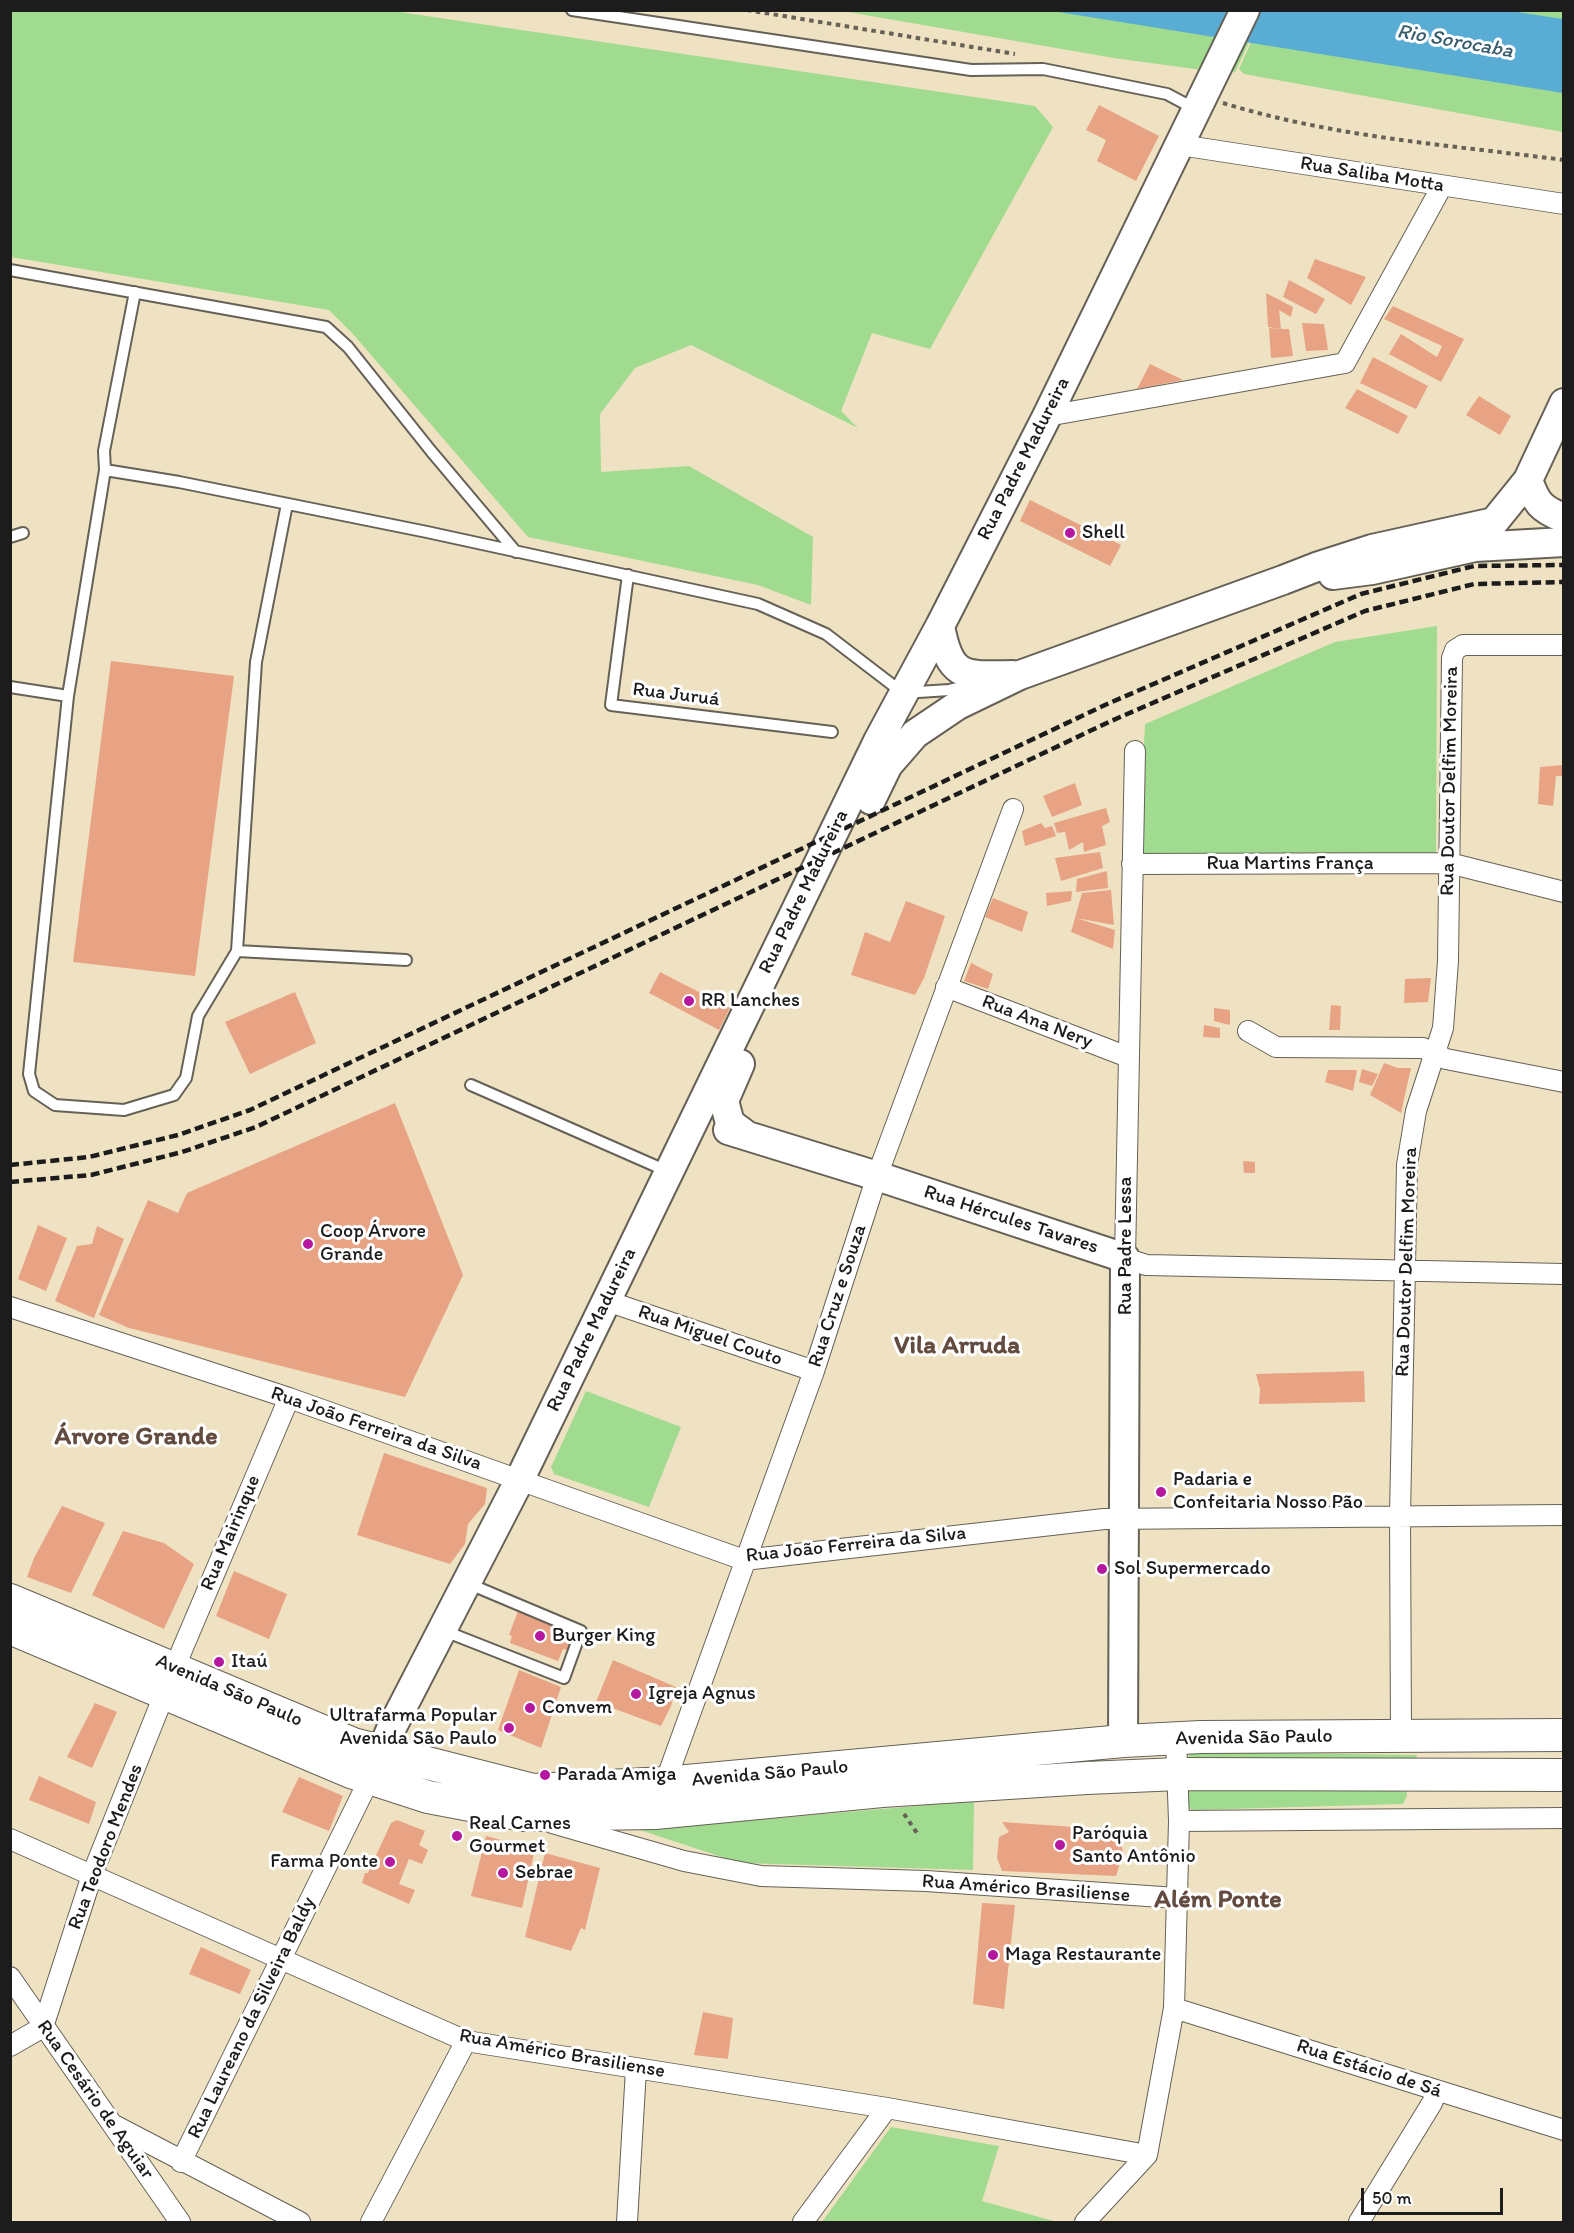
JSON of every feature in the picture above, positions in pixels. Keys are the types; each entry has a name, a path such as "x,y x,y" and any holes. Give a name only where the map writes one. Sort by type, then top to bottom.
{"main road":[{"name":"Rua Padre Madureira","path":"376,1765 607,1301 683,1139 903,693 940,626 1047,416 1245,10"},
{"path":"940,626 948,655 962,672 974,676 1020,675 1319,566 1372,549 1494,522 1528,480 1563,404"},
{"path":"1528,480 1536,500 1548,512 1563,518"},
{"path":"1283,580 1372,570 1475,547 1563,542"},
{"name":"Rua Padre Madureira","path":"746,1135 730,1123 724,1101 727,1090 888,765 915,734 958,705 1020,675"},
{"name":"Rua Hércules Tavares","path":"683,1139 700,1131 722,1129 746,1135 1125,1258"},
{"name":"Rua Padre Lessa","path":"1123,1741 1125,1258"},
{"name":"Avenida São Paulo","path":"10,1600 351,1772 376,1765 533,1790 665,1783 1123,1741 1563,1735"},
{"name":"Avenida São Paulo","path":"10,1628 170,1681"},
{"path":"940,1787 983,1773 1111,1758 1123,1741"},
{"name":"Avenida São Paulo","path":"376,1765 428,1797 523,1815 655,1813 940,1787 1178,1774 1563,1775"}],"street":[{"name":"Rua Saliba Motta","path":"1180,145 1563,204"},
{"path":"1047,416 1345,363 1442,186"},
{"name":"Rua Doutor Delfim Moreira","path":"1401,1736 1400,1515 1407,1165 1416,1111 1443,1028 1448,961 1452,658 1455,650 1463,645 1563,645"},
{"name":"Rua Padre Lessa","path":"1125,1258 1135,751"},
{"name":"Rua Cruz e Souza","path":"665,1783 814,1371 877,1176 1013,809"},
{"name":"Rua Martins França","path":"1132,864 1449,863 1563,892"},
{"name":"Rua Ana Nery","path":"946,987 1128,1057"},
{"path":"1248,1031 1276,1047 1423,1048 1446,1059 1563,1082"},
{"name":"Rua Hércules Tavares","path":"1125,1258 1146,1265 1563,1274"},
{"name":"Rua Miguel Couto","path":"607,1301 814,1371"},
{"name":"Rua João Ferreira da Silva","path":"10,1307 289,1398 744,1560 1093,1520 1563,1515"},
{"name":"Rua Mairinque","path":"170,1681 289,1398"},
{"name":"Rua Teodoro Mendes","path":"43,2027 92,1875 170,1681"},
{"path":"1085,2223 1147,2155 1174,2008 1179,1821 1176,1739"},
{"name":"Rua Laureano da Silveira Baldy","path":"181,2162 376,1765"},
{"name":"Rua Américo Brasiliense","path":"523,1815 684,1861 761,1876 926,1881 1177,1898"},
{"path":"1179,1821 1563,1818"},
{"name":"Rua Américo Brasiliense","path":"10,1839 466,2041 886,2108 1147,2155"},
{"name":"Rua Cesário de Aguiar","path":"10,1977 180,2223"},
{"name":"Rua Estácio de Sá","path":"1174,2008 1563,2130"},
{"path":"10,2046 43,2027"},
{"path":"371,2223 466,2041"},
{"path":"627,2223 636,2069"},
{"path":"1359,2223 1432,2103 1437,2091"},
{"path":"803,2223 886,2108"},
{"path":"111,2124 300,2223"}],"lane":[{"path":"572,10 971,70 1043,69 1167,94 1200,103"},
{"path":"10,270 326,327 348,347 516,552"},
{"path":"135,292 104,451 105,470 68,696 29,1074 33,1091 55,1105 124,1110 174,1095 186,1078 198,1016 237,951 256,662 286,504"},
{"path":"105,470 179,482 758,604 826,634 903,693 949,690 1020,675"},
{"path":"10,537 23,533"},
{"name":"Rua Juruá","path":"628,575 610,705 832,732"},
{"path":"10,687 68,696"},
{"path":"237,951 406,960"},
{"path":"471,1085 668,1171"},
{"path":"442,1630 564,1678 582,1631 467,1583"}],"green space":[{"path":"10,11 393,11 1035,106 1053,127 930,349 872,333 841,411 858,428 691,345 635,368 600,414 601,472 689,466 813,537 811,605 758,585 528,537 353,334 329,310 11,257"},
{"path":"842,11 1264,11 1235,72 1202,70 1114,58"},
{"path":"1265,11 1563,11 1563,132 1244,74 1239,69"},
{"path":"1437,626 1436,858 1142,855 1145,724 1335,642"},
{"path":"586,1391 681,1427 649,1507 554,1474 551,1467"},
{"path":"1191,1752 1417,1755 1413,1768 1189,1761"},
{"path":"1406,1783 1407,1796 1403,1804 1192,1810 1187,1806 1186,1788"},
{"path":"974,1801 973,1870 740,1863 640,1830"},
{"path":"891,2127 999,2146 982,2201 1057,2222 822,2222"}],"water":[{"name":"Rio Sorocaba","path":"1504,10 1563,19 1563,93 1052,11"}],"building":[{"path":"1099,105 1159,136 1136,181 1097,161 1106,140 1086,130"},
{"path":"1315,259 1366,277 1351,305 1307,278"},
{"path":"1289,280 1325,299 1316,314 1283,297"},
{"path":"1266,293 1293,307 1291,317 1279,310 1281,329 1268,327"},
{"path":"1393,306 1464,339 1441,382 1389,354 1401,334 1437,357 1442,346 1384,319"},
{"path":"1302,323 1324,324 1328,350 1306,351"},
{"path":"1269,328 1289,329 1293,356 1271,358"},
{"path":"1373,357 1428,386 1416,409 1360,383"},
{"path":"1150,364 1183,380 1137,389"},
{"path":"1357,389 1408,416 1398,434 1345,408"},
{"path":"1479,396 1511,416 1500,435 1466,415"},
{"name":"Shell","path":"1030,500 1121,545 1110,566 1020,521"},
{"path":"111,661 234,676 195,976 73,962"},
{"path":"1563,765 1563,776 1556,776 1553,806 1538,804 1540,767"},
{"path":"1075,783 1082,805 1052,817 1043,796"},
{"path":"1106,808 1110,822 1102,826 1106,845 1084,852 1083,842 1069,850 1065,832 1057,833 1054,823"},
{"path":"1041,823 1045,828 1052,826 1056,836 1025,846 1022,831"},
{"path":"1100,852 1103,868 1061,881 1055,858"},
{"path":"1107,871 1108,888 1076,892 1077,879"},
{"path":"1111,890 1114,925 1076,918 1115,930 1113,949 1071,932 1082,893"},
{"path":"1072,891 1071,901 1047,906 1046,893"},
{"path":"993,898 1028,912 1022,932 985,917"},
{"path":"906,901 945,916 924,978 915,995 851,975 865,932 890,942"},
{"path":"971,963 993,974 988,989 964,981"},
{"name":"RR Lanches","path":"660,972 730,1008 719,1030 649,993"},
{"path":"1431,978 1428,1002 1404,1003 1405,979"},
{"path":"295,992 316,1043 250,1074 225,1022"},
{"path":"1331,1005 1341,1006 1340,1030 1329,1030"},
{"path":"1214,1008 1230,1010 1230,1025 1214,1021"},
{"path":"1204,1025 1220,1028 1220,1038 1203,1037"},
{"path":"1384,1063 1398,1068 1411,1068 1401,1113 1370,1095"},
{"path":"1362,1069 1378,1074 1372,1086 1359,1082"},
{"path":"1328,1070 1357,1070 1353,1091 1325,1082"},
{"name":"Coop Árvore Grande","path":"395,1103 463,1275 405,1397 129,1328 99,1315 148,1200 178,1213 187,1193"},
{"path":"1243,1161 1255,1162 1255,1173 1244,1173"},
{"path":"38,1225 67,1238 46,1291 18,1279"},
{"path":"97,1226 124,1239 94,1318 55,1301 77,1246 92,1244"},
{"path":"1364,1371 1365,1402 1259,1404 1260,1389 1256,1374"},
{"path":"384,1453 487,1488 485,1504 468,1524 465,1544 450,1564 357,1535"},
{"path":"62,1506 105,1523 71,1593 27,1577 34,1558"},
{"path":"123,1531 164,1543 194,1564 164,1629 92,1595"},
{"path":"234,1571 287,1594 269,1639 216,1616"},
{"name":"Burger King","path":"518,1611 571,1629 568,1637 575,1640 570,1651 563,1649 558,1661 510,1643 512,1636 509,1635"},
{"name":"Igreja Agnus","path":"613,1660 676,1687 671,1706 661,1726 596,1702"},
{"name":"Convem","path":"519,1670 561,1687 541,1748 498,1730"},
{"path":"95,1703 117,1712 92,1768 67,1757"},
{"path":"39,1776 96,1802 89,1824 29,1800"},
{"path":"299,1777 343,1796 329,1831 282,1812"},
{"name":"Farma Ponte","path":"397,1820 425,1831 419,1845 428,1850 422,1864 409,1859 399,1884 415,1890 409,1904 362,1883 391,1823"},
{"name":"Paróquia Santo Antônio","path":"1002,1822 1119,1830 1123,1853 1116,1876 1002,1871 997,1858 999,1837 1009,1832"},
{"name":"Sebrae","path":"486,1836 535,1849 522,1908 471,1896"},
{"path":"545,1853 600,1868 585,1930 581,1928 571,1951 525,1937"},
{"name":"Maga Restaurante","path":"982,1903 1015,1905 1004,2009 973,2004"},
{"path":"201,1947 251,1970 240,1994 189,1974"},
{"path":"703,2012 733,2018 728,2059 694,2055"}],"railway":[{"path":"10,1165 89,1157 178,1135 250,1110 1105,705 1361,594 1474,566 1564,565"},
{"path":"10,1182 91,1175 182,1152 256,1127 1111,721 1365,611 1474,584 1564,582"}],"place":[{"name":"Shell","path":"1070,533"},
{"name":"RR Lanches","path":"689,1001"},
{"name":"Coop Árvore Grande","path":"308,1244"},
{"name":"Padaria e Confeitaria Nosso Pão","path":"1161,1492"},
{"name":"Sol Supermercado","path":"1102,1569"},
{"name":"Burger King","path":"540,1636"},
{"name":"Itaú","path":"219,1662"},
{"name":"Igreja Agnus","path":"636,1694"},
{"name":"Convem","path":"530,1708"},
{"name":"Ultrafarma Popular Avenida São Paulo","path":"509,1728"},
{"name":"Parada Amiga","path":"545,1775"},
{"name":"Real Carnes Gourmet","path":"457,1836"},
{"name":"Paróquia Santo Antônio","path":"1060,1845"},
{"name":"Farma Ponte","path":"390,1862"},
{"name":"Sebrae","path":"503,1873"},
{"name":"Maga Restaurante","path":"993,1955"}],"district":[{"name":"Vila Arruda","path":"957,1346"},
{"name":"Árvore Grande","path":"136,1437"},
{"name":"Além Ponte","path":"1218,1900"}]}
